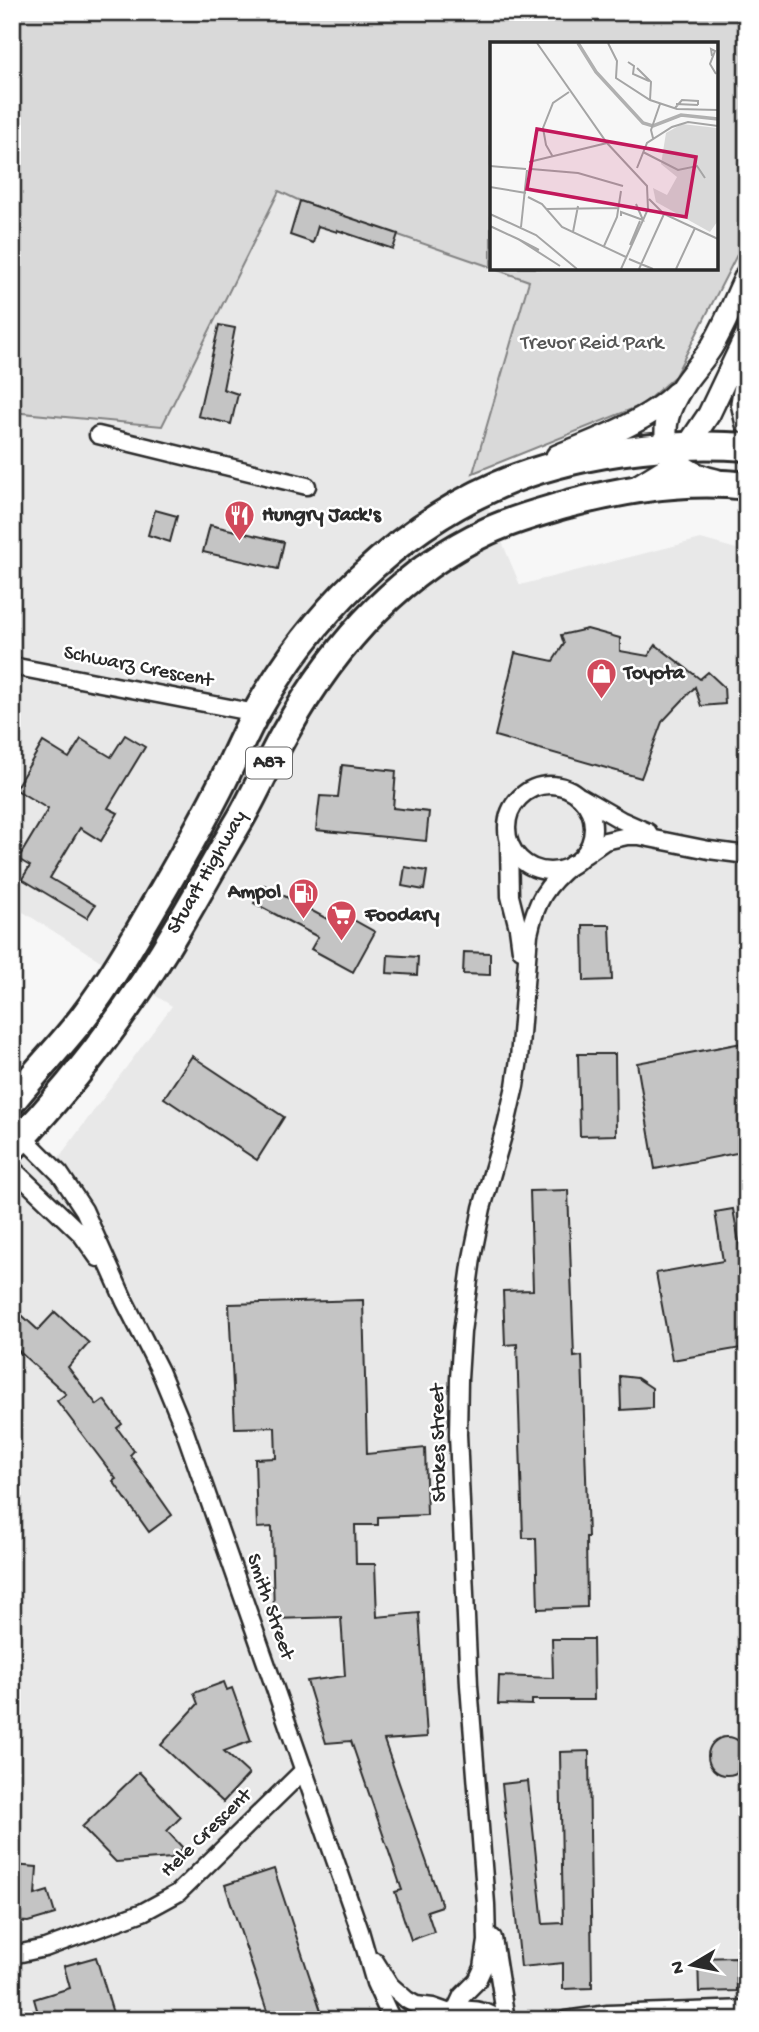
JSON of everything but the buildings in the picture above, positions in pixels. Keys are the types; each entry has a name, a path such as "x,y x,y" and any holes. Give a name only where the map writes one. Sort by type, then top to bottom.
{"highway":[{"name":"Stuart Highway","path":"12,1101 84,1016 153,908 212,802 256,713 303,642 357,580 416,533 456,507 499,485 558,465 605,455 747,447"},
{"name":"Stuart Highway","path":"16,1138 61,1095 127,1009 180,925 241,818 285,733 320,676 352,634 417,572 460,545 514,520 582,500 664,486 710,483 739,485"},
{"path":"256,713 285,733"}],"main road":[{"path":"499,485 531,467 600,438 663,405 696,371 712,346 747,274"},
{"path":"622,493 653,478 709,414 747,334"},
{"path":"747,375 742,403 747,424"},
{"path":"683,385 668,413 665,435 691,472 739,485"}],"street":[{"path":"98,435 307,486"},
{"name":"Schwarz Crescent","path":"12,666 256,713"},
{"path":"523,987 518,928 510,896 507,832 510,811 524,794 542,786 554,785 669,842"},
{"path":"509,841 520,859 540,870 552,871 576,862 586,851 593,827 587,807 574,793"},
{"path":"523,987 528,934 536,906 549,885 596,846 616,837 639,836 747,855"},
{"name":"Stokes Street","path":"448,2014 477,1981 483,1968 487,1941 468,1685 458,1434 462,1332 482,1208 506,1125 519,1059 523,987"},
{"name":"Smith Street","path":"16,1138 48,1160 73,1192 160,1371 184,1429 360,1931 373,1976 392,2020"},
{"name":"Smith Street","path":"12,1168 81,1234 125,1302"},
{"name":"Hele Crescent","path":"12,1955 45,1948 143,1912 178,1893 304,1770"},
{"name":"Stokes Street","path":"486,1904 494,1939 503,2020"},
{"name":"Smith Street","path":"360,1931 382,1973 398,1993 416,2006 433,2007 448,2014 478,2010 503,2020"},
{"path":"565,2020 608,2014 747,2009"}],"shaded area":[{"path":"279,191 300,201 490,267 490,270 529,281 473,473 520,585 701,539 747,552 747,2020 12,2020 12,1140 54,1164 172,1006 12,905 12,704 22,669 12,666 12,412 162,426"}],"green space":[{"name":"Trevor Reid Park","path":"12,12 747,12 747,222 739,251 675,376 642,405 473,473 529,281 498,270 717,270 717,42 490,42 490,267 300,201 279,191 162,426 12,412"}],"place":[{"name":"Hungry Jack's","path":"239,543"},
{"name":"Toyota","path":"601,701"},
{"name":"Ampol","path":"304,920"},
{"name":"Foodary","path":"342,943"}]}
